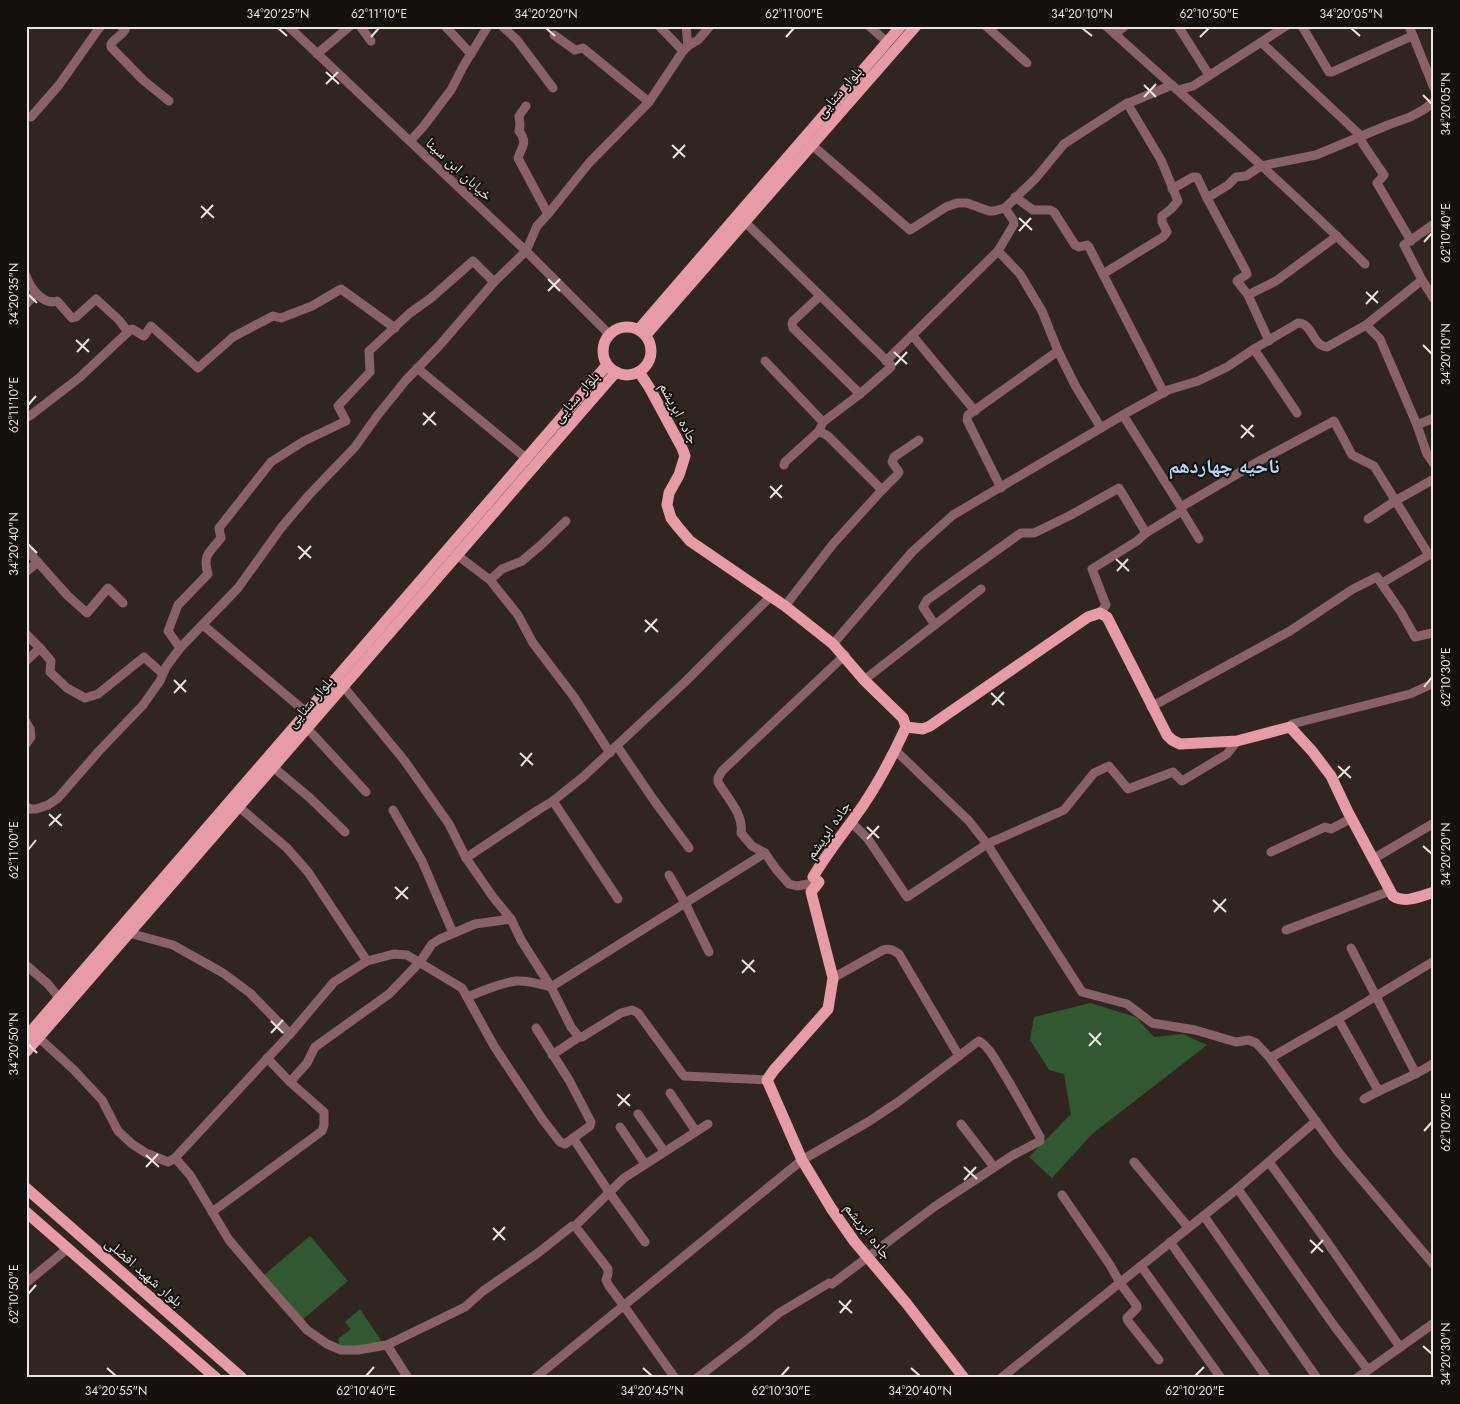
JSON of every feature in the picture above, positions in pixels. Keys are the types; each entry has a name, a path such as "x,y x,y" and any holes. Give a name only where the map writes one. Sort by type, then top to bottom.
{"main road":[{"name":"بلوار سنایی","path":"642,332 901,26"},
{"name":"بلوار سنایی","path":"642,332 745,222 916,26"},
{"path":"626,326 642,332 652,346 651,358 648,364 639,372 628,375 612,368 603,352 603,346 609,334 626,326"},
{"name":"بلوار سنایی","path":"26,1052 32,1037 60,998 527,459 612,368"},
{"name":"بلوار سنایی","path":"32,1037 129,933 458,556 612,368"},
{"name":"جاده ابریشم","path":"639,372 649,387 685,456 679,475 669,493 667,505 671,518 690,541 785,606 833,644 864,680 902,718 906,727 864,804 823,860 813,877 819,882 811,892 833,978 828,1009 774,1070 768,1080 802,1160 831,1208 854,1241 907,1304 964,1378"},
{"path":"906,727 923,729 930,726 1088,617 1100,613 1107,617 1166,735 1180,744 1237,741 1290,727 1332,776 1393,896 1399,900 1410,899 1434,892"},
{"name":"بلوار شهید افضلی","path":"26,1188 242,1378"},
{"path":"26,1212 216,1378"}],"street":[{"path":"31,117 59,85 101,26"},
{"path":"121,26 124,30 123,33 113,41 111,47 143,80 169,101"},
{"name":"خیابان ابن سینا","path":"288,26 526,251 609,334"},
{"path":"318,54 350,26"},
{"path":"360,26 371,41"},
{"path":"445,26 470,54"},
{"path":"410,141 424,127 451,90 470,54 488,26"},
{"path":"502,26 516,40 553,88"},
{"path":"659,26 685,48"},
{"path":"685,48 686,26"},
{"path":"26,806 30,809 36,809 48,805 58,798 143,705 180,648 238,588 281,528 354,447 376,416 417,368 439,346 494,282 526,251 537,226 589,163 649,102 685,48 698,40 710,26"},
{"path":"869,26 887,42"},
{"path":"986,26 1027,63"},
{"path":"1106,26 1175,87 1365,264"},
{"path":"1115,34 1125,26"},
{"path":"1178,26 1209,74"},
{"path":"812,145 910,230 946,207 957,203 967,203 994,211 1005,208 1036,178 1064,144 1085,129 1127,104 1175,87 1193,86 1286,26"},
{"path":"1302,26 1329,72 1412,36"},
{"path":"1409,26 1434,88"},
{"path":"554,35 575,50 583,48 649,102"},
{"path":"1261,42 1362,137 1363,144 1384,175 1378,183 1411,242"},
{"path":"1207,198 1228,185 1236,177 1246,176 1260,166 1316,155 1410,116 1434,102"},
{"path":"1103,274 1165,235 1167,232 1162,222 1162,216 1178,201 1161,160 1127,104"},
{"path":"526,106 519,116 519,131 524,136 524,142 518,158 548,214"},
{"path":"1172,189 1193,177 1197,177 1246,271 1247,274 1237,281 1248,295 1269,341"},
{"path":"1015,197 1031,209 1054,212 1075,245 1090,246 1164,393"},
{"path":"886,360 998,250 1014,224 1005,208"},
{"path":"745,222 891,365 891,368 821,427 784,465"},
{"path":"1434,224 1404,246 1434,299"},
{"path":"1248,295 1276,281 1337,236"},
{"path":"998,250 1020,274 1042,311 1058,351 1076,387 1101,428"},
{"path":"180,648 168,631 178,606 208,574 205,566 206,558 221,538 218,528 270,462 304,441 346,421 338,406 370,372 369,351 410,313 431,298 473,261 494,282"},
{"path":"26,276 36,294 49,302 57,301 72,318 76,317 96,299 119,320 128,332"},
{"path":"833,644 912,552 953,515 1123,415 1164,393 1198,381 1220,370 1298,323 1306,324 1317,343 1327,347 1366,326 1422,280"},
{"path":"26,418 79,378 132,330 144,336 151,326 198,368 233,337 273,316 280,318 312,306 341,288 394,328"},
{"path":"26,304 36,294"},
{"path":"820,296 792,321 793,328 860,394"},
{"path":"1366,326 1380,339 1434,464"},
{"path":"912,335 975,411"},
{"path":"1254,348 1297,413"},
{"path":"1001,488 967,420 968,415 1058,351"},
{"path":"765,361 828,436 882,490"},
{"path":"417,368 527,459"},
{"path":"1123,415 1199,539"},
{"path":"1417,425 1434,418"},
{"path":"1100,613 1106,605 1092,569 1137,541 1182,509 1261,460 1334,421 1352,455 1374,466 1429,555 1382,583"},
{"path":"785,606 833,544 897,475 899,472 892,462 894,457 919,440"},
{"path":"1368,519 1434,479"},
{"path":"935,625 923,608 927,600 1021,533 1034,533 1119,488 1146,533"},
{"path":"490,580 502,569 522,561 566,521"},
{"path":"26,549 68,596 86,613 108,588 123,603"},
{"path":"449,549 490,580 518,615 533,643 689,848"},
{"path":"26,572 38,562"},
{"path":"1151,707 1290,631 1353,589 1377,577 1415,637 1433,633"},
{"path":"864,680 981,589"},
{"path":"466,858 565,792 686,681 770,597"},
{"path":"203,626 307,713"},
{"path":"26,634 51,661 50,672 66,688 85,698 98,694 144,657 162,673"},
{"path":"26,660 40,648"},
{"path":"819,882 797,886 789,884 765,853 752,846 741,833 740,816 718,782 718,778 722,770 845,656"},
{"path":"1290,727 1292,724 1410,694 1434,684"},
{"path":"343,686 404,760 449,824 466,858 511,919 579,1038"},
{"path":"26,722 30,728 31,737 26,744"},
{"path":"307,728 366,792"},
{"path":"851,822 868,839 907,897 986,844 1064,810 1094,774 1110,766 1128,789 1173,772 1182,780 1227,754 1237,741"},
{"path":"895,750 969,821 986,844 1082,992 1127,1004 1152,1023 1195,1030 1236,1042 1249,1040 1256,1043 1270,1058 1339,1153 1434,1265"},
{"path":"273,767 310,798 345,832"},
{"path":"553,801 618,899"},
{"path":"239,807 287,848 308,872 368,961"},
{"path":"393,810 422,861 453,933"},
{"path":"1271,852 1352,818"},
{"path":"1373,859 1434,823"},
{"path":"467,997 502,984 517,981 533,982 551,987 765,853"},
{"path":"669,875 686,903 710,952"},
{"path":"1286,930 1390,891"},
{"path":"290,1082 307,1063 314,1047 389,994 420,962 432,944 475,924 511,919"},
{"path":"129,933 173,945 222,973 250,993 290,1034"},
{"path":"833,978 882,950 889,948 894,950 899,954 960,1056"},
{"path":"1352,948 1416,1074"},
{"path":"32,1037 74,1070 102,1100 118,1130 132,1144 146,1153 168,1162 175,1158 290,1034 334,982 368,961 394,954 407,955 462,988 494,1046 543,1120 562,1144 590,1126 591,1122 574,1089 536,1028"},
{"path":"1270,1058 1434,961"},
{"path":"26,965 48,984 60,998"},
{"path":"552,1054 621,1013 632,1010 638,1013 684,1076 768,1080"},
{"path":"1338,1019 1378,1090"},
{"path":"535,1378 802,1160 883,1112 976,1043 981,1042 990,1051 1010,1083 1040,1137 1040,1141 994,1167 934,1207 832,1284 828,1283 779,1314 697,1378"},
{"path":"212,1212 322,1131 324,1112 290,1082 267,1058"},
{"path":"1364,1099 1378,1090 1433,1065"},
{"path":"670,1093 695,1130"},
{"path":"638,1114 664,1151"},
{"path":"1001,1378 1188,1227 1237,1190 1316,1121"},
{"path":"175,1158 190,1175 229,1240 307,1330 327,1344 341,1350 358,1350 387,1345 465,1306 572,1226 575,1226 624,1178 695,1130 708,1124"},
{"path":"961,1124 994,1167"},
{"path":"620,1127 645,1164"},
{"path":"573,1138 645,1242"},
{"path":"1134,1162 1188,1227"},
{"path":"1269,1162 1400,1347"},
{"path":"1237,1190 1335,1327 1363,1375 1434,1323"},
{"path":"1062,1195 1137,1306 1128,1316 1128,1321 1160,1360"},
{"path":"1204,1216 1317,1378"},
{"path":"575,1226 608,1269 606,1280 608,1286 675,1378"},
{"path":"1170,1242 1267,1378"},
{"path":"26,1283 67,1249"},
{"path":"1142,1266 1221,1378"},
{"path":"387,1345 408,1378"}],"green space":[{"path":"1090,1003 1136,1017 1154,1037 1183,1034 1207,1045 1092,1134 1052,1178 1029,1157 1071,1114 1064,1074 1049,1070 1030,1040 1034,1017"},
{"path":"310,1236 348,1281 301,1321 263,1276"},
{"path":"360,1309 382,1342 358,1347 340,1347 338,1339 351,1329 345,1322"}],"district":[{"name":"ناحیه چهاردهم","path":"1224,466"}]}
